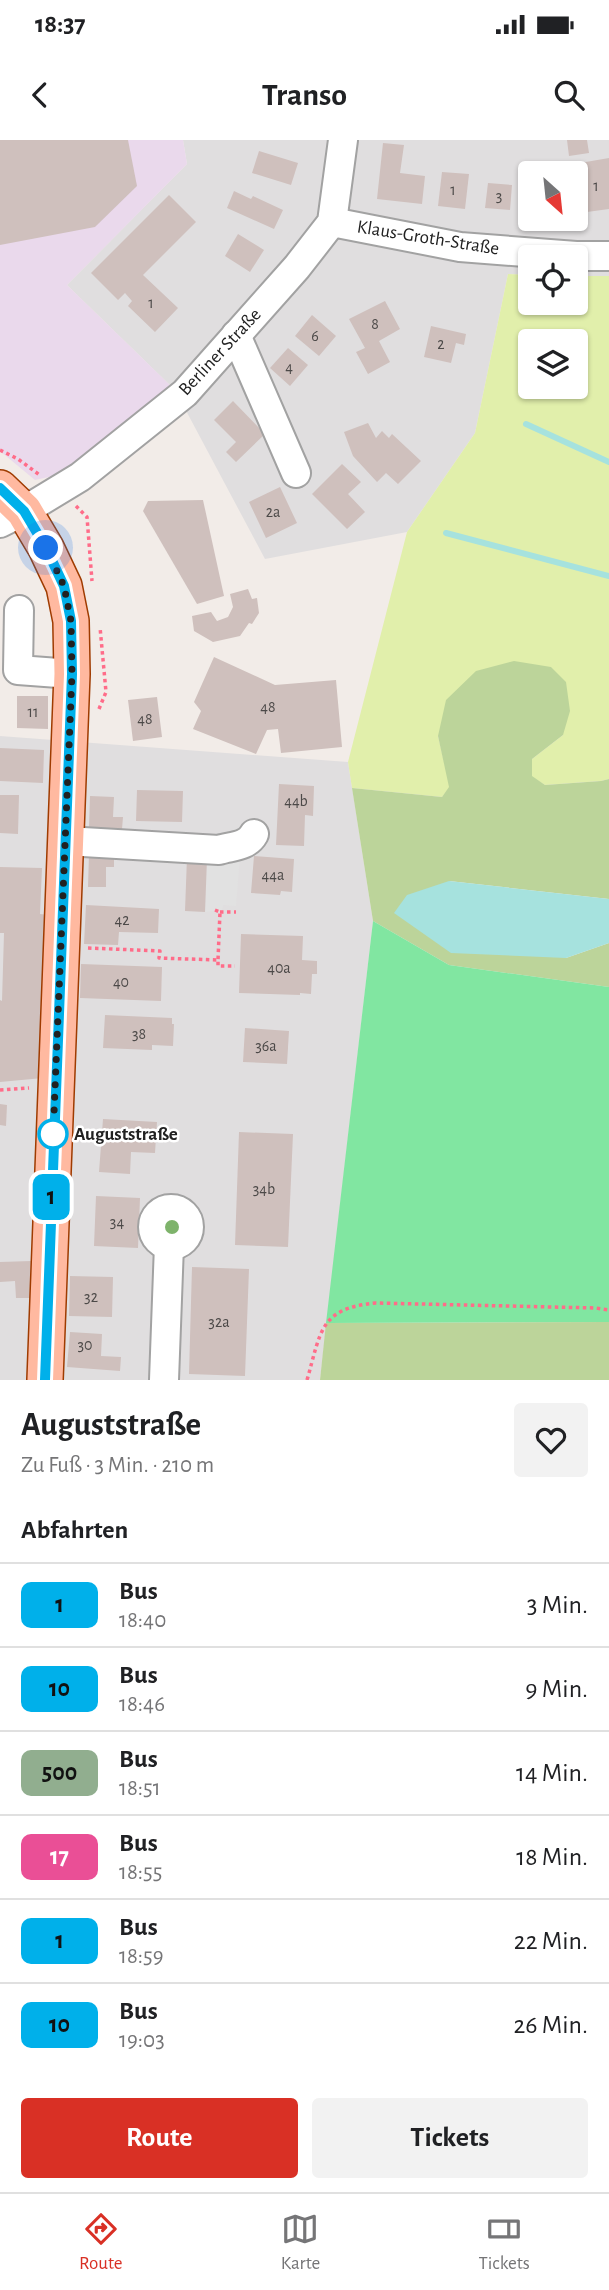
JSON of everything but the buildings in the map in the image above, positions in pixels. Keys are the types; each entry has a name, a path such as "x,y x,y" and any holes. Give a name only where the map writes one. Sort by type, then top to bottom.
{"main road":[{"path":"8,507 46,548 64,586 71,621 72,674 45,1380"}],"street":[{"path":"332,222 343,140"},
{"name":"Klaus-Groth-Straße","path":"332,222 460,247 609,256"},
{"name":"Berliner Straße","path":"8,507 80,477 185,393 297,267 332,222"},
{"path":"236,335 296,473"},
{"path":"19,610 18,670 72,674"},
{"path":"66,841 219,850 250,841 254,834"},
{"path":"164,1380 169,1245"}],"path":[{"path":"235,966 218,966 218,911 236,912"},
{"path":"61,947 160,951 159,958 218,960"},
{"path":"307,1380 321,1333 329,1320 340,1310 359,1305 376,1303 609,1310"}],"shaded area":[{"path":"0,140 183,140 187,164 67,285 175,390 67,473 35,480 0,451"},
{"path":"183,140 609,140 609,276 588,276 588,245 518,245 518,274 508,274 475,433 407,532 265,559 175,390 67,285 187,164"},
{"path":"0,736 348,762 373,921 320,1380 0,1380"},
{"path":"240,857 236,906 223,905 222,910 205,912 207,858"}],"green space":[{"path":"508,274 518,274 518,315 588,315 588,276 609,276 609,779 545,785 532,777 532,759 563,735 438,736 450,787 442,797 352,788 348,762 407,532 475,433"},
{"path":"514,661 551,667 566,682 570,711 563,735 532,759 532,776 545,785 609,779 609,899 449,881 566,958 609,943 609,987 449,965 373,921 352,788 442,797 449,787 438,736 446,700 476,671"},
{"path":"373,921 449,965 609,987 609,1322 326,1323"},
{"path":"609,1322 609,1380 320,1380 326,1323"}],"water":[{"path":"449,881 609,899 609,943 566,958 451,953 394,913 407,895"}],"waterway":[{"path":"526,424 609,462"},
{"path":"446,533 609,576"}],"bus line":[{"name":"1","path":"0,488 24,511 46,548 64,586 71,621 72,674 45,1380"}],"place":[{"name":"Auguststraße","path":"53,1134"}],"route":[{"path":"46,548 64,586 71,621 72,674 53,1138 53,1134"}]}
